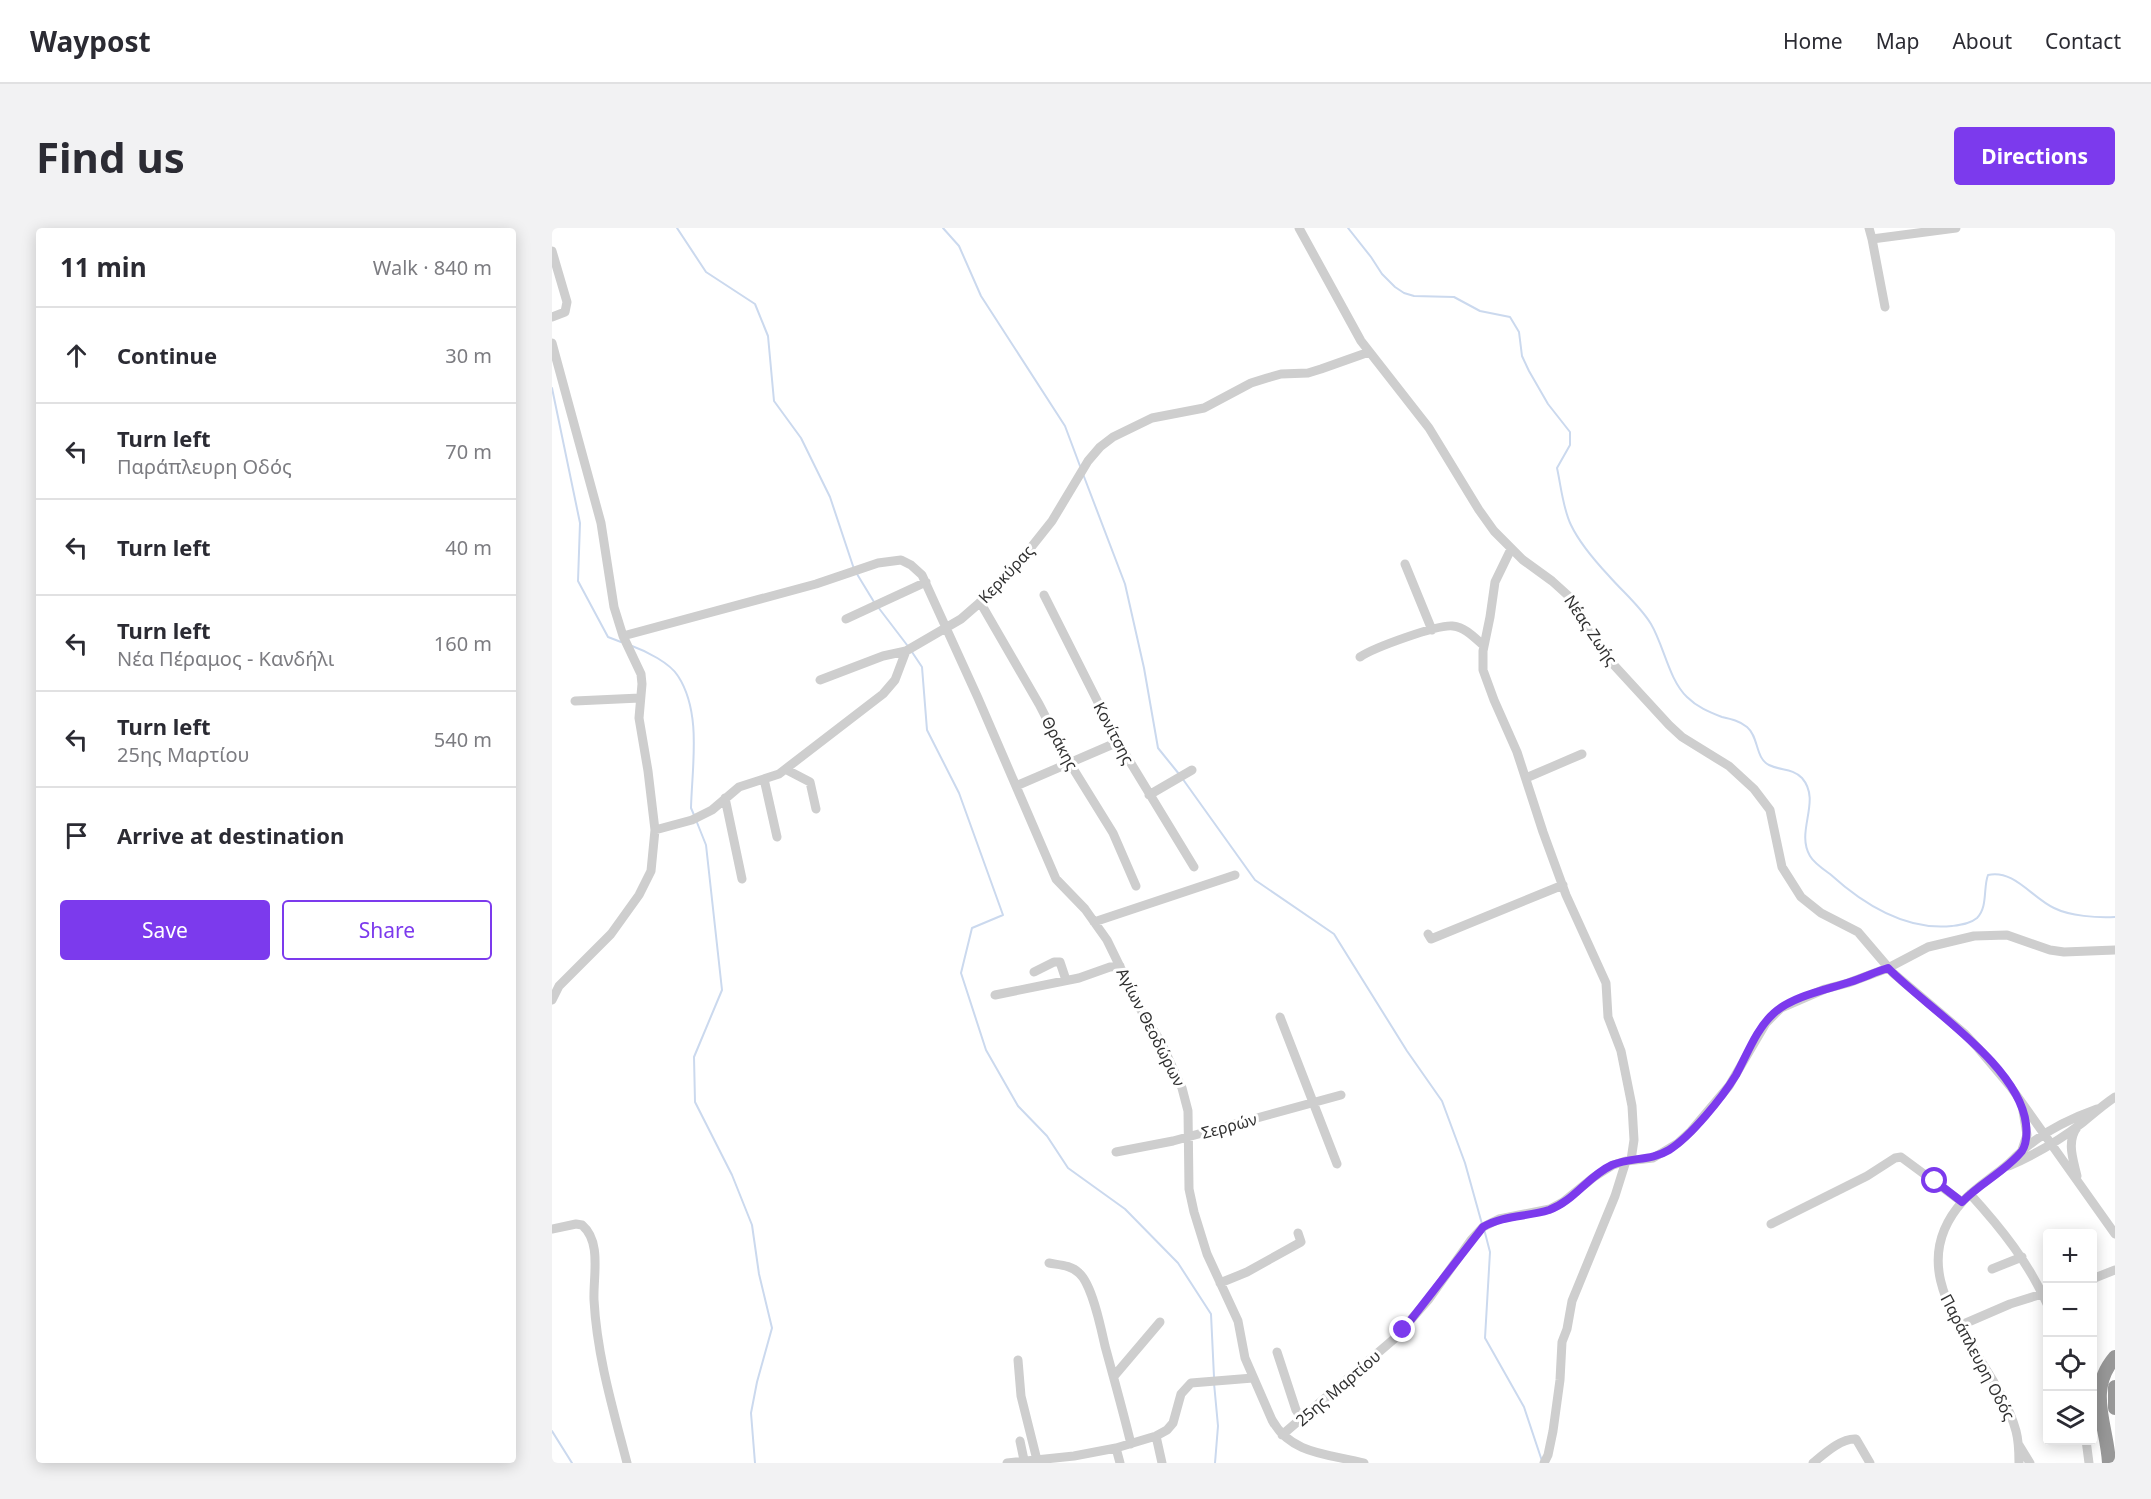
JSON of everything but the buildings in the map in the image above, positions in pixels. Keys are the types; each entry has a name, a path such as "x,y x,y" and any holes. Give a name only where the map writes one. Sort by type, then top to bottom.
{"highway":[{"path":"2109,1463 2099,1394 2103,1373 2115,1357"},
{"path":"2115,1387 2115,1408"}],"street":[{"name":"Νέας Ζωής","path":"1299,228 1369,352 1429,428 1479,510 1511,549 1558,585 1573,600 1599,646 1612,663 1669,725 1682,737 1729,766 1754,789 1770,810 1782,867 1797,891 1814,909 1858,932 1888,968 1965,1035 2003,1076 2115,1234"},
{"path":"1869,228 1885,307"},
{"path":"1872,238 1956,228"},
{"path":"552,251 567,302 566,312 552,317"},
{"path":"552,343 601,523 614,607 623,636 641,674 639,718 655,830 651,871 639,895 611,934 559,986 552,1000"},
{"name":"Κερκύρας","path":"820,680 883,656 906,651 961,619 992,592 1021,560 1052,521 1088,462 1100,447 1134,424 1152,418 1204,408 1267,378 1281,374 1308,373 1369,352"},
{"path":"1511,549 1495,582 1482,660 1486,681 1518,752 1543,832 1563,885 1606,983 1608,1017 1624,1060 1632,1106 1634,1140 1629,1161 1572,1300 1567,1329 1562,1342 1558,1400 1547,1460"},
{"path":"623,636 816,584 878,563 901,560 911,565 926,582 846,619"},
{"path":"1405,564 1432,630"},
{"name":"Αγίων Θεοδώρων","path":"926,582 1056,879 1079,902 1107,940 1143,1014 1161,1041 1182,1088 1188,1112 1191,1200 1207,1254 1238,1321 1245,1358 1272,1420 1282,1435"},
{"name":"Κονίτσης","path":"1044,595 1118,742 1194,867"},
{"name":"Θράκης","path":"980,602 1039,704 1069,762 1117,840 1136,886"},
{"path":"1360,657 1368,651 1445,626 1455,626 1465,630 1484,646"},
{"path":"655,830 703,815 718,806 739,787 787,770 887,690 896,680 906,651"},
{"path":"575,701 640,698"},
{"path":"1016,786 1118,742"},
{"path":"1526,778 1582,754"},
{"path":"787,770 810,782 816,809"},
{"path":"1149,795 1192,770"},
{"path":"764,779 777,837"},
{"path":"725,798 742,879"},
{"path":"1094,922 1235,875"},
{"path":"1428,934 1431,939 1563,885"},
{"name":"25ης Μαρτίου","path":"1282,1435 1403,1330 1483,1227 1499,1219 1550,1209 1604,1170 1629,1161 1653,1158 1662,1154 1691,1131 1729,1086 1753,1042 1774,1013 1781,1008 1825,988 1848,983 1888,968 1928,947 1974,936 2007,935 2050,950 2064,952 2115,950"},
{"path":"1034,972 1044,966 1060,962 1066,980"},
{"path":"995,995 1080,978 1110,966 1120,966"},
{"path":"1280,1017 1337,1164"},
{"name":"Σερρών","path":"1116,1152 1154,1146 1341,1095"},
{"name":"Παράπλευρη Οδός","path":"2004,1168 2037,1153 2082,1123 2115,1097"},
{"path":"2021,1100 2027,1135 2022,1150"},
{"name":"Παράπλευρη Οδός","path":"2019,1463 2018,1443 2012,1420 2000,1394 1959,1326 1942,1291 1938,1260 1945,1229 1962,1202 1970,1194 2045,1133 2064,1121 2097,1109"},
{"path":"2079,1181 2071,1143 2072,1136 2082,1123"},
{"path":"1771,1224 1867,1176 1895,1158 1901,1157 1962,1202"},
{"path":"1970,1194 2022,1257 2043,1295"},
{"path":"552,1229 582,1225 592,1236 595,1249 594,1290 600,1354 627,1463"},
{"path":"1220,1283 1301,1242 1298,1233"},
{"path":"1992,1269 2022,1257"},
{"path":"1048,1263 1072,1268 1084,1278 1114,1375 1131,1444"},
{"path":"1251,1269 1256,1281"},
{"path":"2097,1277 2115,1270"},
{"path":"1959,1326 2010,1304 2043,1299"},
{"path":"1114,1375 1160,1322"},
{"path":"1277,1352 1296,1410 1302,1419"},
{"path":"1018,1360 1021,1396 1037,1460"},
{"path":"1007,1463 1074,1456 1116,1448 1156,1436 1167,1430 1173,1423 1181,1394 1191,1383 1253,1378"},
{"path":"1282,1435 1291,1443 1302,1448 1364,1463"},
{"path":"1156,1436 1162,1463"},
{"path":"1814,1463 1851,1438 1860,1442 1869,1463"},
{"path":"1020,1442 1024,1460"},
{"path":"2018,1443 2030,1463"},
{"path":"2087,1445 2089,1463"},
{"path":"1116,1448 1120,1463"}],"waterway":[{"path":"677,228 706,272 755,304 768,336 774,401 801,438 830,497 854,569"},
{"path":"943,228 959,246 981,296 1065,426 1080,466"},
{"path":"1348,228 1382,274 1404,293 1414,296 1454,297 1480,311 1510,317 1519,332 1522,356 1529,371 1548,404 1570,432 1570,445 1557,468 1566,512 1575,532 1593,558 1647,617 1656,633 1671,672 1687,697 1708,711 1744,725 1754,736 1761,758 1765,762 1802,778 1810,796 1806,846 1816,863 1871,905 1901,920 1918,924 1952,926 1974,920 1983,908 1988,875 1997,874 2015,880 2060,911 2084,916 2115,917"},
{"path":"552,388 580,523 578,581 608,637 621,642"},
{"path":"1083,474 1125,584 1144,668 1158,748 1179,774"},
{"path":"857,574 874,602"},
{"path":"878,607 907,645"},
{"path":"632,646 664,662 678,676 685,691 693,723 694,758 691,808 694,815"},
{"path":"912,652 922,667 927,730 959,793 1003,915 972,928 961,973 986,1050 1018,1106 1047,1136 1068,1168 1125,1209 1178,1263 1211,1314 1214,1377"},
{"path":"1182,778 1255,880 1334,934 1407,1051 1442,1101 1465,1163 1482,1224"},
{"path":"696,820 706,845 722,990 694,1057 695,1102 732,1175 752,1225 759,1274 772,1328 751,1413 755,1463"},
{"path":"1484,1229 1490,1252 1485,1338 1524,1407 1542,1461"},
{"path":"1214,1383 1218,1426 1215,1463"},
{"path":"552,1431 572,1463"}],"route":[{"path":"1403,1330 1483,1227 1499,1219 1550,1209 1613,1165 1653,1158 1670,1149 1691,1131 1729,1086 1753,1042 1774,1013 1825,988 1848,983 1888,968 1978,1048 2021,1100 2026,1120 2027,1135 2022,1150 2004,1168 1962,1202 1935,1181"}]}
